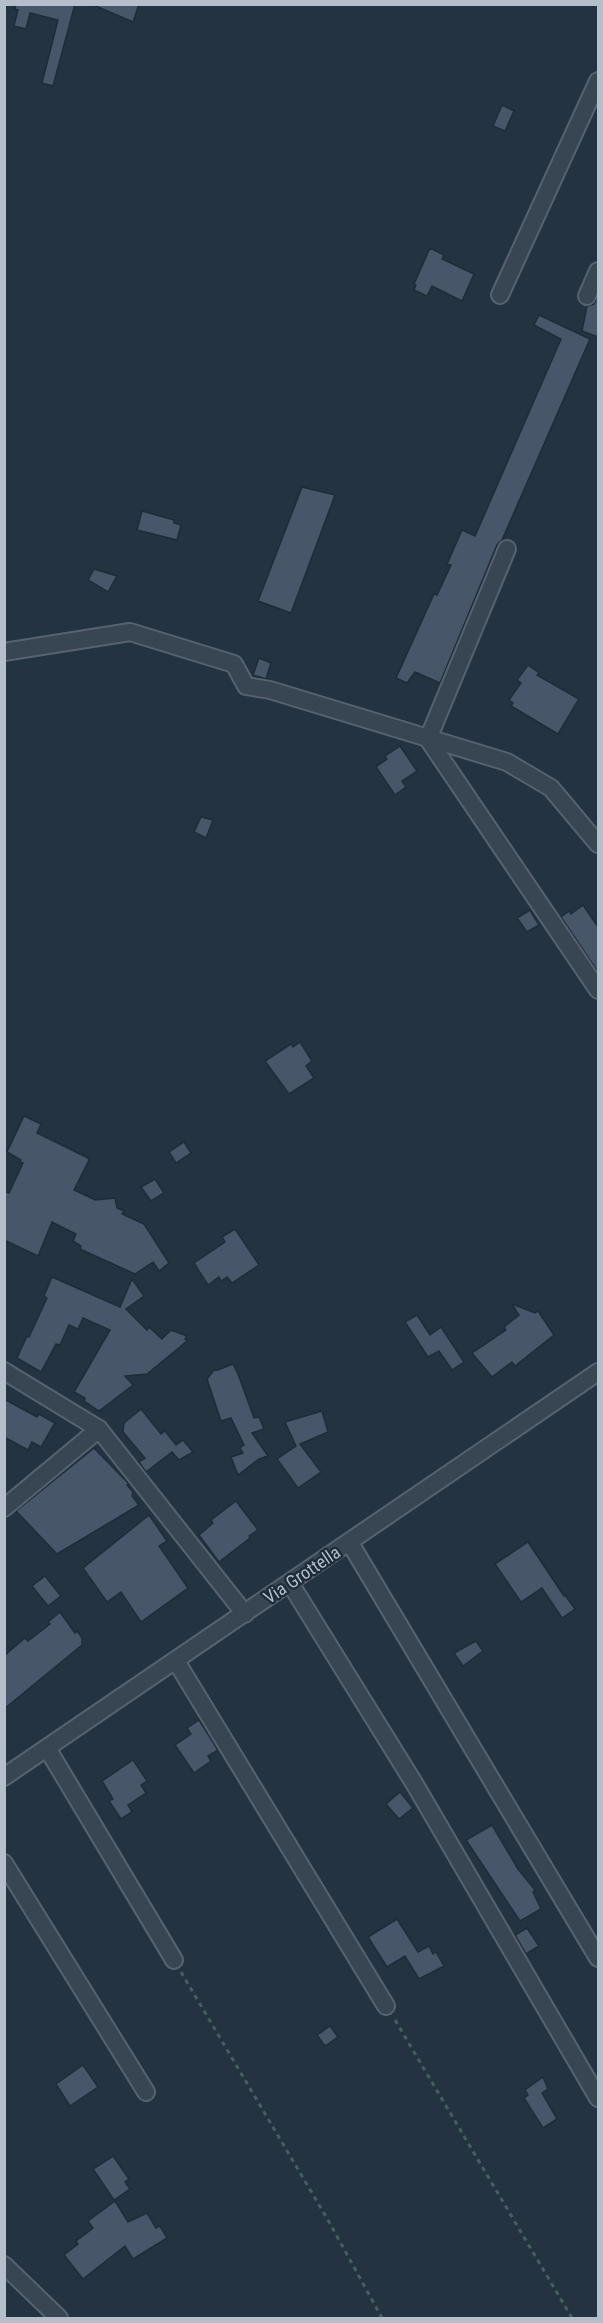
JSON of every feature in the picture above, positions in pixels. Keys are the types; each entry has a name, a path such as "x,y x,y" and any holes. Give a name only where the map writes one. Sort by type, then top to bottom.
{"street":[{"path":"500,295 598,81"},
{"path":"587,296 598,271"},
{"path":"428,739 507,549"},
{"path":"4,652 130,632 234,664 246,686 270,690 507,762 551,788 598,844"},
{"path":"428,739 598,990"},
{"path":"4,1371 99,1429 245,1614"},
{"name":"Via Grottella","path":"4,1777 598,1372"},
{"path":"4,1508 99,1429"},
{"path":"350,1543 598,1959"},
{"path":"290,1583 414,1783 598,2098"},
{"path":"176,1661 386,2006"},
{"path":"47,1748 174,1960"},
{"path":"4,1863 146,2092"},
{"path":"4,2265 59,2319"}],"path":[{"path":"174,1960 328,2220 382,2319"},
{"path":"386,2006 572,2319"}],"building":[{"path":"16,4 75,4 53,86 42,83 58,20 30,13 26,29 14,26 18,10 15,9"},
{"path":"91,4 139,4 133,22"},
{"path":"502,105 514,111 505,131 493,126"},
{"path":"430,248 444,255 442,259 474,274 462,301 432,286 427,296 414,290 416,285 414,284"},
{"path":"598,296 598,337 582,331 587,306 594,304"},
{"path":"539,315 590,339 502,540 497,545 440,683 415,672 407,683 396,678 434,594 437,595 451,565 447,564 462,530 475,536 561,339 534,325"},
{"path":"302,487 335,495 291,613 258,601"},
{"path":"142,511 174,520 174,523 181,525 177,540 137,530"},
{"path":"94,569 117,576 108,592 88,580"},
{"path":"259,658 271,663 266,679 253,675"},
{"path":"528,665 539,673 537,675 579,699 558,734 511,706 513,703 509,700 521,683 517,680"},
{"path":"400,746 417,771 402,781 406,787 395,795 376,767 387,759 385,756"},
{"path":"201,817 213,820 206,838 194,832"},
{"path":"583,905 598,927 598,972 561,917 569,911 571,914"},
{"path":"530,910 539,925 527,932 517,918"},
{"path":"300,1042 312,1061 306,1066 314,1078 289,1094 265,1061 291,1044 293,1047"},
{"path":"24,1116 41,1124 37,1133 88,1158 74,1190 95,1200 115,1198 117,1208 124,1211 122,1214 144,1224 169,1263 159,1271 153,1262 135,1274 80,1249 81,1246 73,1241 76,1234 52,1222 38,1256 4,1240 4,1191 9,1193 23,1163 7,1152"},
{"path":"184,1142 191,1153 176,1163 169,1152"},
{"path":"155,1179 164,1193 151,1201 141,1187"},
{"path":"235,1229 259,1265 232,1283 227,1277 221,1281 219,1277 208,1285 194,1263 225,1242 222,1237"},
{"path":"52,1277 120,1307 132,1279 144,1296 126,1309 147,1330 149,1327 162,1339 171,1330 187,1336 185,1339 187,1341 147,1374 125,1376 133,1385 99,1411 84,1401 85,1398 74,1392 110,1330 83,1318 78,1329 69,1325 60,1345 56,1344 41,1372 17,1358 47,1298 44,1296"},
{"path":"512,1304 535,1313 538,1311 554,1335 515,1366 512,1362 492,1377 472,1353 506,1330 504,1327 519,1315"},
{"path":"417,1315 430,1335 441,1327 464,1362 452,1370 439,1351 428,1357 405,1322"},
{"path":"233,1364 254,1418 259,1417 264,1429 252,1433 268,1456 259,1459 238,1475 231,1457 243,1453 240,1448 244,1445 231,1418 221,1421 207,1379 214,1370"},
{"path":"4,1399 37,1417 39,1414 55,1423 41,1447 32,1442 28,1450 4,1437"},
{"path":"141,1409 161,1434 165,1431 176,1445 183,1440 193,1452 179,1460 172,1452 146,1472 139,1462 145,1458 123,1432 124,1423"},
{"path":"322,1411 328,1432 300,1444 321,1472 298,1488 277,1459 296,1446 285,1422"},
{"path":"94,1448 129,1484 127,1485 133,1492 132,1496 139,1505 57,1554 16,1511"},
{"path":"236,1501 258,1530 219,1562 199,1535 213,1523 211,1520"},
{"path":"149,1515 167,1541 159,1546 188,1588 141,1622 121,1592 107,1602 83,1568"},
{"path":"528,1542 575,1609 562,1618 542,1588 521,1602 495,1564"},
{"path":"45,1576 61,1596 48,1606 32,1586"},
{"path":"60,1612 75,1633 77,1631 82,1638 82,1645 4,1709 4,1656 25,1638 28,1641 50,1624 48,1622"},
{"path":"476,1641 483,1651 463,1666 454,1653"},
{"path":"199,1720 218,1750 208,1756 211,1761 194,1773 175,1745 191,1734 187,1728"},
{"path":"133,1760 147,1781 141,1785 146,1793 128,1805 132,1812 121,1819 109,1801 113,1799 102,1781"},
{"path":"400,1792 413,1808 399,1819 386,1804"},
{"path":"492,1825 518,1869 535,1890 533,1892 541,1909 520,1921 466,1840"},
{"path":"397,1919 418,1952 429,1946 433,1954 436,1952 444,1966 419,1979 405,1956 387,1967 368,1937"},
{"path":"527,1928 539,1946 526,1954 515,1935"},
{"path":"330,2026 338,2037 325,2046 317,2035"},
{"path":"83,2065 98,2087 70,2106 56,2084"},
{"path":"543,2077 548,2089 542,2093 557,2119 543,2128 524,2098 528,2095 525,2090"},
{"path":"113,2156 129,2179 125,2182 130,2189 114,2200 93,2169"},
{"path":"115,2201 128,2222 147,2213 156,2228 160,2226 167,2238 133,2259 125,2246 83,2279 64,2255 78,2244 76,2241 93,2228 88,2221"}]}
